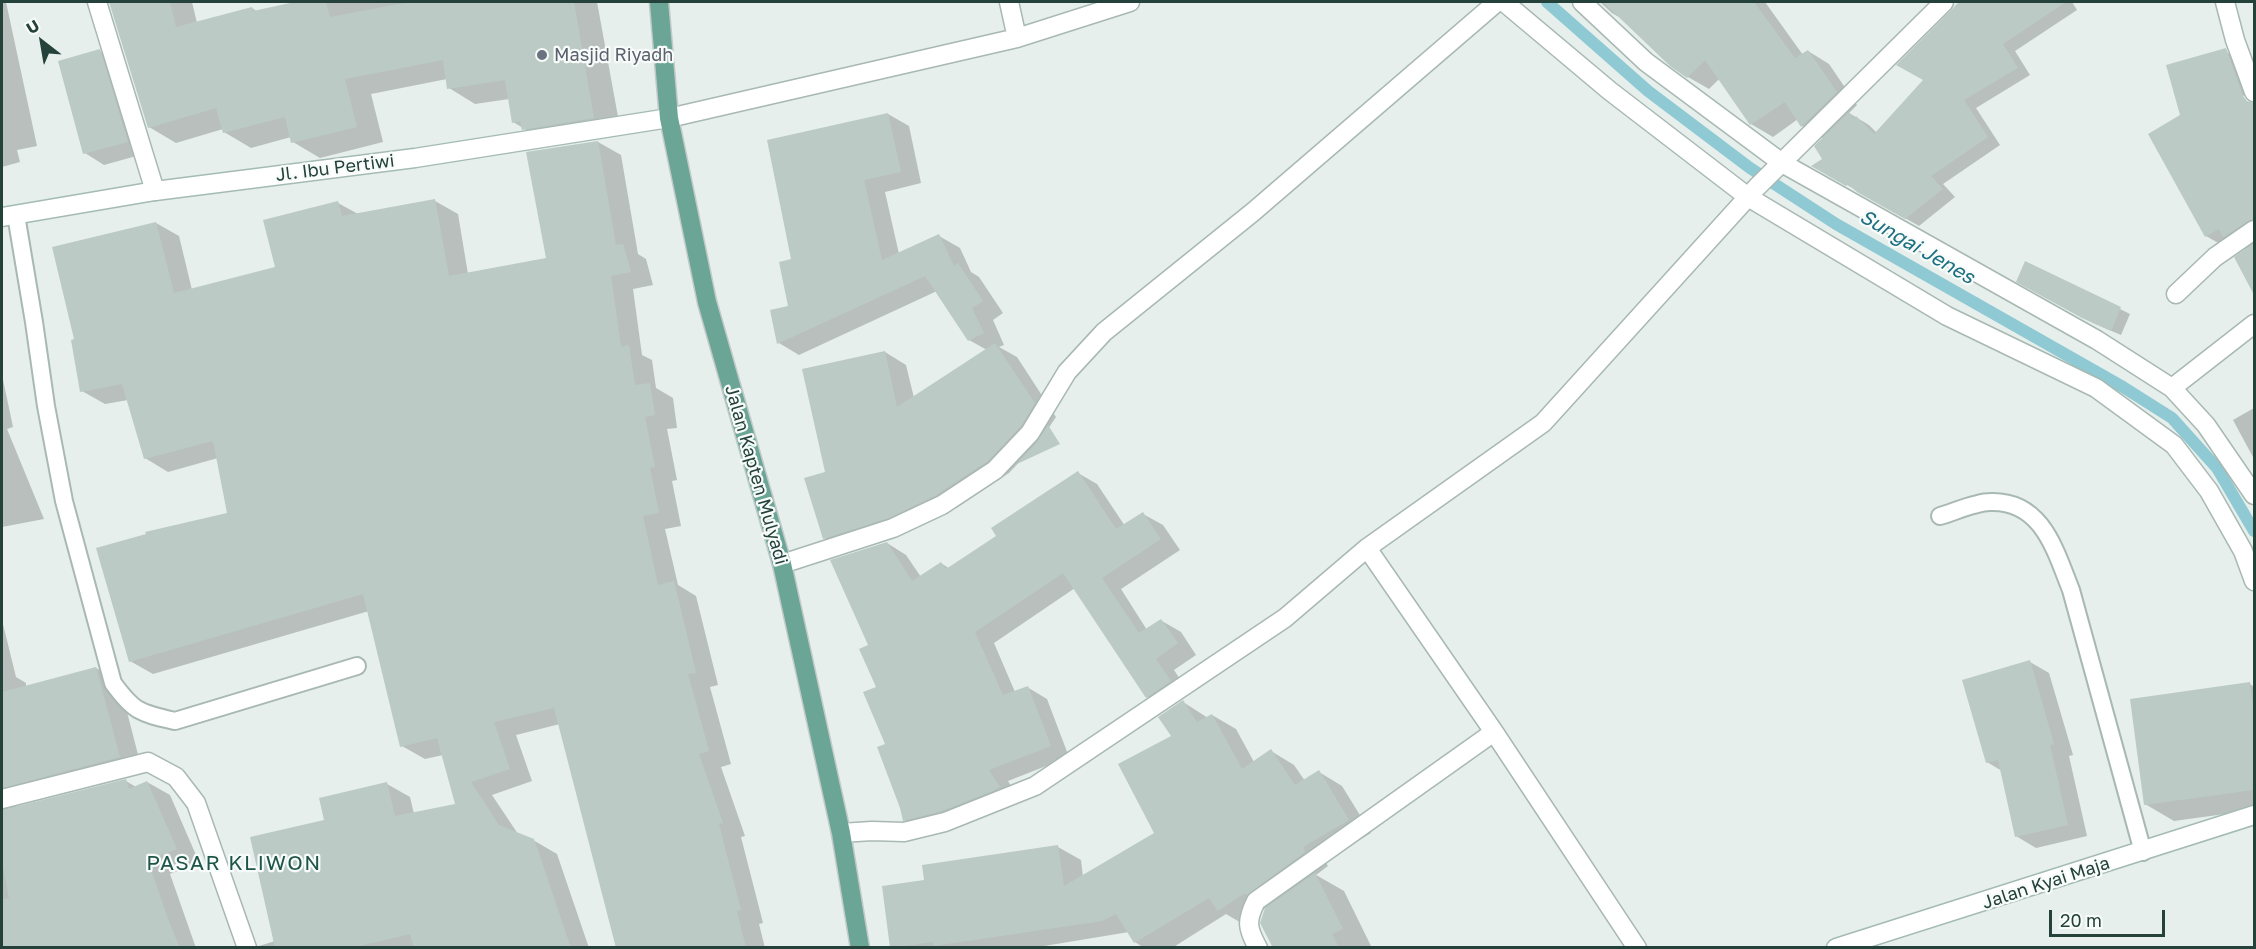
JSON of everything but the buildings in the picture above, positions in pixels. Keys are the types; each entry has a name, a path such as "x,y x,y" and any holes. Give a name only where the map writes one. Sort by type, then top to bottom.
{"main road":[{"name":"Jalan Kapten Mulyadi","path":"659,2 669,118 707,302 782,564 841,833 860,948"}],"street":[{"path":"97,2 155,191"},
{"path":"1009,2 1017,38"},
{"name":"Jl. Ibu Pertiwi","path":"9,216 155,191 415,158 669,118 1017,38 1130,2"},
{"path":"782,564 893,528 942,505 995,470 1030,433 1067,372 1104,332 1253,212 1497,2"},
{"path":"1504,2 1610,91 1753,192 1947,316 2096,388 2174,445 2209,490 2243,551 2254,581"},
{"path":"1582,2 1646,62 1779,166 2097,340 2172,388 2206,425 2254,495"},
{"path":"841,833 904,832 945,822 1035,786 1285,618 1367,548 1543,423 1753,192 1944,2"},
{"path":"2225,2 2235,40 2254,92"},
{"path":"2176,294 2215,257 2254,230"},
{"path":"2172,388 2254,324"},
{"path":"1367,548 1494,732 1637,948"},
{"path":"1258,948 1249,931 1249,915 1256,901 1494,732"},
{"path":"2,799 148,762 176,777 196,803 247,948"},
{"name":"Jalan Kyai Maja","path":"1836,948 2144,852 2254,815"}],"lane":[{"path":"9,216 34,322 46,406 64,501 113,682 130,705 150,715 175,721 357,666"},
{"path":"1940,516 1989,501 2022,507 2041,525 2057,555 2070,590 2144,852"}],"waterway":[{"name":"Sungai Jenes","path":"1547,2 1648,91 1750,168 1836,224 2123,387 2172,418 2217,468 2254,531"}],"place":[{"name":"Masjid Riyadh","path":"542,55"}],"district":[{"name":"PASAR KLIWON","path":"234,863"}]}
